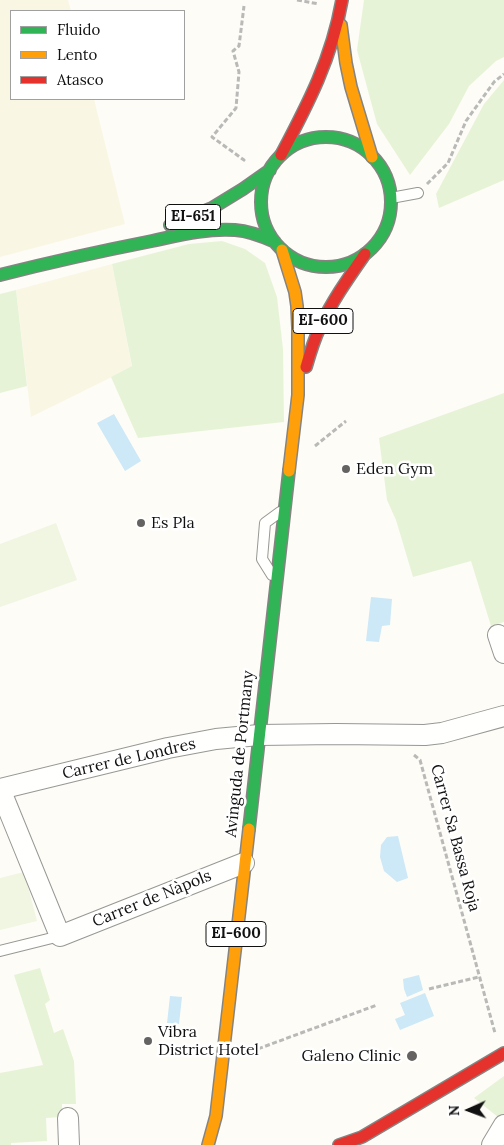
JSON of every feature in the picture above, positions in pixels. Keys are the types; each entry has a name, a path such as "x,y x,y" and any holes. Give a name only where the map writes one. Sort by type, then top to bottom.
{"main road":[{"name":"EI-600","path":"281,156 302,142 314,138 327,138 351,143 372,157 385,175 391,198 391,208 385,229 373,247 365,254 334,267 312,266 301,262 279,246 268,231 262,206 262,194 270,170 281,156 322,70 332,42 342,0"},
{"name":"EI-600","path":"340,12 349,79 372,157"},
{"name":"EI-651","path":"108,249 212,208 270,170"},
{"name":"EI-651","path":"0,275 108,249 218,230 237,230 254,233 279,246"},
{"name":"Avinguda de Portmany","path":"208,1145 216,1116 298,395 296,306 292,278 279,246"},
{"name":"Avinguda de Portmany","path":"298,395 315,338 322,323 342,286 365,254"},
{"path":"339,1145 358,1141 502,1054"},
{"name":"Avinguda de Portmany","path":"216,1116 221,1143"}],"street":[{"path":"498,634 504,654"},
{"name":"Carrer de Londres","path":"0,789 168,748 216,739 258,735 425,736 504,716"},
{"path":"0,789 60,936"},
{"name":"Carrer de Nàpols","path":"60,936 244,863"},
{"path":"68,1118 69,1145"},
{"path":"492,1145 504,1125"}],"lane":[{"path":"391,198 418,193"},
{"path":"276,582 262,559 265,523 284,509"},
{"path":"0,951 60,936"}],"path":[{"path":"239,156 212,137 236,108 239,72 233,51 239,46 244,6"},
{"path":"418,193 448,163 466,121 494,82 504,74"},
{"path":"291,454 314,447 346,421"},
{"name":"Carrer Sa Bassa Roja","path":"410,752 420,760 502,1054"},
{"path":"429,989 480,977"},
{"path":"239,1056 377,1005"}],"shaded area":[{"path":"0,0 68,0 71,10 10,10 10,100 94,100 125,224 0,257"},
{"path":"112,264 132,367 31,417 16,290"}],"green space":[{"path":"364,0 504,0 504,57 496,61 469,86 449,124 410,175 377,124 357,50"},
{"path":"504,80 504,180 439,208 436,194 484,104"},
{"path":"222,241 245,249 265,263 277,297 283,349 284,422 138,438 111,377 132,366 112,264 189,244"},
{"path":"16,290 27,386 0,393 0,294"},
{"path":"504,393 504,622 491,626 471,561 413,577 396,520 387,500 379,438"},
{"path":"56,523 77,580 0,607 0,544"},
{"path":"24,872 37,921 0,930 0,878"},
{"path":"40,968 50,1000 45,1004 54,1033 63,1029 74,1061 76,1104 62,1104 62,1117 46,1118 47,1141 0,1145 0,1073 43,1065 14,975"},
{"path":"504,1076 504,1145 488,1145 503,1121 474,1098"}],"water":[{"path":"114,414 141,461 125,471 97,423"},
{"path":"371,597 392,599 390,625 382,626 379,642 366,641"},
{"path":"398,836 408,878 397,882 384,871 380,857 381,845 387,837"},
{"path":"419,975 423,990 407,997 403,979"},
{"path":"425,993 434,1016 400,1030 395,1019 405,1015 400,1003"},
{"path":"170,996 182,997 179,1024 167,1023"}],"traffic: fast":[{"path":"326,137 351,142 372,156 386,177 391,202 386,227 372,248 351,262 326,267 301,262 280,248 266,227 261,202 266,177 280,156 301,142 326,137"},
{"path":"170,225 212,208 270,170"},
{"path":"0,275 204,231 240,231 255,234 275,242"},
{"path":"249,829 289,471"}],"traffic: slow":[{"path":"341,25 351,87 372,157"},
{"path":"282,250 295,292 298,328 298,395 289,471"},
{"path":"208,1145 216,1116 249,829"}],"traffic: jam":[{"path":"281,155 318,80 332,42 342,0"},
{"path":"306,367 325,317 341,289 365,254"},
{"path":"339,1145 362,1137 504,1053"}],"place":[{"name":"Eden Gym","path":"346,469"},
{"name":"Es Pla","path":"141,523"},
{"name":"Vibra District Hotel","path":"148,1041"},
{"name":"Galeno Clinic","path":"412,1056"}]}
